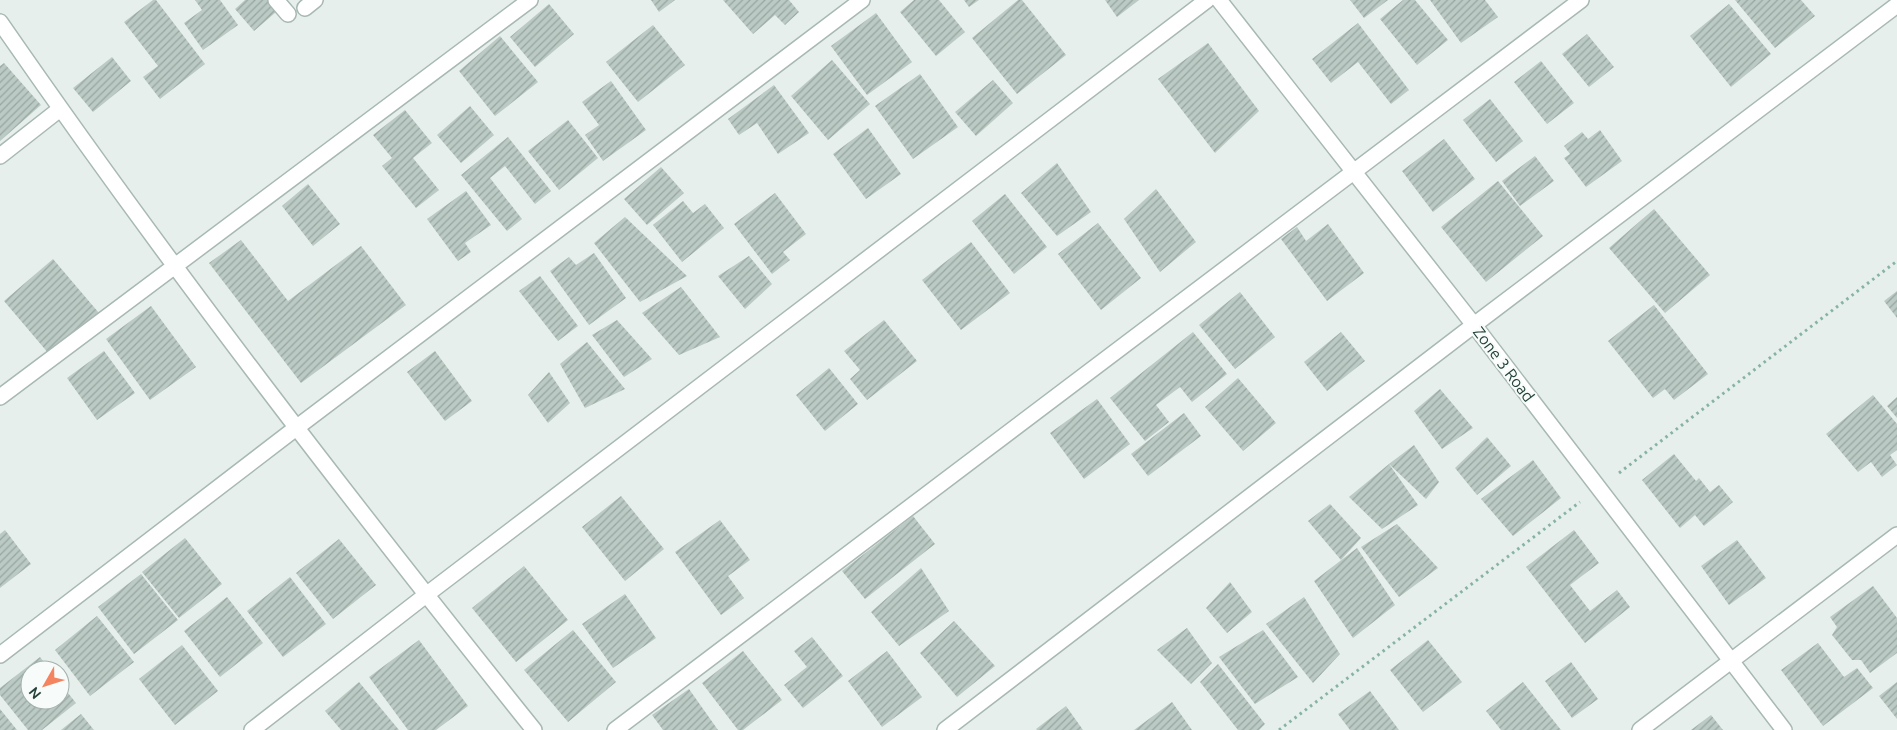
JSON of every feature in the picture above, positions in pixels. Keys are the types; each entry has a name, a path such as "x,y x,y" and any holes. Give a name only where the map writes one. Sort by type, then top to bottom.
{"street":[{"path":"276,0 288,14"},
{"path":"0,398 530,0"},
{"path":"0,655 296,428 862,0"},
{"path":"252,730 426,595 1207,0"},
{"name":"Zone 3 Road","path":"1219,0 1474,325 1784,730"},
{"path":"615,730 1581,0"},
{"path":"945,730 1474,325 1897,5"},
{"path":"0,22 60,109 174,266 296,428 534,730"},
{"path":"0,156 60,109"},
{"path":"1640,730 1897,535"}],"building":[{"path":"153,0 156,0 205,64 160,99 143,77 158,66 124,22"},
{"path":"195,0 220,0 238,25 203,50 184,23 202,10"},
{"path":"245,0 277,0 283,6 254,31 235,9"},
{"path":"651,0 675,0 659,12"},
{"path":"723,0 789,0 799,12 785,25 775,15 753,34"},
{"path":"914,0 939,0 965,32 936,56 900,12"},
{"path":"964,0 979,0 969,7"},
{"path":"1018,0 1022,0 1066,55 1017,94 972,38"},
{"path":"1105,0 1139,0 1117,17"},
{"path":"1350,0 1388,0 1364,18"},
{"path":"1403,0 1415,0 1448,40 1417,65 1380,19"},
{"path":"1430,0 1485,0 1498,17 1461,43"},
{"path":"1735,0 1801,0 1815,16 1775,48"},
{"path":"549,4 574,34 535,67 510,37"},
{"path":"1729,4 1771,54 1731,87 1690,36"},
{"path":"876,13 912,62 867,95 831,46"},
{"path":"1358,23 1409,90 1391,104 1358,62 1331,83 1312,59"},
{"path":"653,25 685,65 638,102 606,62"},
{"path":"1587,34 1614,67 1589,87 1562,54"},
{"path":"500,36 538,82 495,116 459,71"},
{"path":"1208,43 1259,111 1215,153 1158,79"},
{"path":"112,57 131,81 93,112 73,88"},
{"path":"832,60 870,104 828,140 791,96"},
{"path":"1541,61 1574,103 1547,124 1514,82"},
{"path":"4,63 41,105 0,141 0,66"},
{"path":"920,74 958,127 913,159 875,106"},
{"path":"993,80 1013,103 976,136 955,112"},
{"path":"611,81 646,130 603,161 585,135 599,125 582,102"},
{"path":"774,85 809,133 778,154 757,123 739,135 728,119"},
{"path":"1490,99 1523,141 1496,162 1463,120"},
{"path":"470,106 494,135 461,163 437,135"},
{"path":"405,110 432,143 413,158 439,190 416,208 382,166 392,158 373,135"},
{"path":"568,120 598,158 559,190 528,151"},
{"path":"868,128 901,174 866,199 833,154"},
{"path":"1600,130 1622,161 1586,187 1564,158 1570,154 1564,146 1582,132 1588,139"},
{"path":"508,137 551,191 535,204 505,166 490,178 522,219 507,231 461,175"},
{"path":"1444,139 1475,179 1433,212 1402,171"},
{"path":"1535,156 1554,181 1520,206 1502,181"},
{"path":"1057,163 1091,212 1057,236 1021,193"},
{"path":"661,167 684,193 647,225 624,199"},
{"path":"1498,181 1543,236 1486,282 1441,227"},
{"path":"308,184 340,224 313,246 282,206"},
{"path":"1156,189 1196,242 1160,272 1124,219"},
{"path":"466,191 491,225 465,243 471,252 458,261 427,219"},
{"path":"775,193 806,234 783,252 790,260 772,274 734,224"},
{"path":"1005,194 1047,247 1014,274 972,221"},
{"path":"683,201 693,213 705,204 724,228 682,262 653,225"},
{"path":"1654,209 1710,275 1665,313 1609,248"},
{"path":"625,217 687,276 640,302 594,243"},
{"path":"1098,223 1141,278 1101,310 1058,254"},
{"path":"1328,224 1364,273 1327,301 1281,239 1297,227 1306,241"},
{"path":"241,240 288,301 361,246 406,305 301,383 209,263"},
{"path":"971,242 1010,293 961,330 922,280"},
{"path":"594,253 626,298 589,325 550,271 569,257 576,265"},
{"path":"749,256 772,284 745,309 718,276"},
{"path":"53,259 99,313 49,354 4,301"},
{"path":"540,276 578,326 558,341 519,291"},
{"path":"681,287 720,337 679,355 642,313"},
{"path":"1897,291 1897,318 1884,301"},
{"path":"1240,292 1275,337 1235,369 1199,325"},
{"path":"1654,305 1708,374 1674,400 1665,389 1653,398 1608,341"},
{"path":"151,306 196,367 150,400 106,339"},
{"path":"617,320 652,359 624,377 592,335"},
{"path":"884,320 917,361 867,400 850,379 860,370 844,351"},
{"path":"1193,332 1227,374 1192,402 1180,387 1156,405 1169,422 1145,441 1110,398"},
{"path":"1341,332 1365,361 1327,391 1304,362"},
{"path":"587,342 625,389 585,408 560,364"},
{"path":"104,351 135,393 97,420 67,378"},
{"path":"435,351 472,401 445,421 407,372"},
{"path":"829,368 858,404 825,431 796,395"},
{"path":"549,372 570,403 548,423 528,395"},
{"path":"1238,378 1276,423 1243,451 1205,407"},
{"path":"1440,389 1473,428 1442,449 1414,411"},
{"path":"1873,395 1897,424 1897,450 1890,455 1897,465 1882,477 1871,462 1858,472 1826,434"},
{"path":"1897,397 1897,418 1887,406"},
{"path":"1097,399 1130,444 1084,479 1050,433"},
{"path":"1184,413 1201,436 1148,476 1131,454"},
{"path":"1487,437 1511,466 1477,495 1455,468"},
{"path":"1414,445 1439,482 1426,499 1389,464"},
{"path":"1674,454 1696,481 1699,478 1710,492 1719,485 1733,502 1704,526 1695,515 1680,528 1642,480"},
{"path":"1533,460 1561,498 1513,536 1481,499"},
{"path":"1389,464 1418,505 1382,529 1349,497"},
{"path":"621,496 664,549 625,581 582,527"},
{"path":"1330,504 1361,538 1341,560 1308,521"},
{"path":"913,516 935,544 865,599 842,571"},
{"path":"720,520 750,560 728,576 744,598 721,615 675,552"},
{"path":"1397,524 1438,568 1399,597 1361,547"},
{"path":"5,530 31,564 0,588 0,534"},
{"path":"1574,530 1599,563 1570,585 1590,611 1617,590 1630,607 1585,643 1526,567"},
{"path":"185,538 222,584 179,618 142,572"},
{"path":"339,539 376,585 333,619 296,573"},
{"path":"1737,540 1766,578 1729,605 1701,566"},
{"path":"1357,548 1395,605 1353,638 1314,581"},
{"path":"524,566 568,620 516,662 472,608"},
{"path":"921,568 949,611 899,646 871,612"},
{"path":"141,574 178,620 134,654 98,607"},
{"path":"290,577 326,624 283,657 247,611"},
{"path":"1230,582 1252,612 1227,633 1206,608"},
{"path":"1873,586 1897,618 1897,653 1870,673 1861,660 1852,660 1832,635 1837,627 1830,617"},
{"path":"625,594 656,638 613,668 582,624"},
{"path":"227,597 263,643 220,677 184,631"},
{"path":"1304,597 1340,654 1313,683 1266,624"},
{"path":"97,616 134,662 90,696 70,670 70,660 63,660 55,650"},
{"path":"954,621 995,666 957,697 920,653"},
{"path":"1187,628 1212,663 1191,684 1157,650"},
{"path":"573,630 616,682 568,722 524,670"},
{"path":"1263,630 1298,677 1255,704 1219,657"},
{"path":"812,637 843,676 803,708 784,685 807,667 794,651"},
{"path":"419,640 468,706 436,730 408,730 369,677"},
{"path":"1428,640 1462,682 1423,712 1390,670"},
{"path":"1818,643 1844,677 1857,668 1873,688 1823,726 1781,670"},
{"path":"182,645 218,691 175,725 139,679"},
{"path":"743,651 782,700 743,730 738,730 702,683"},
{"path":"887,651 922,697 882,727 848,681"},
{"path":"1571,662 1598,699 1572,718 1545,681"},
{"path":"1218,664 1265,724 1259,730 1238,730 1200,682"},
{"path":"20,672 20,710 67,710 42,730 28,730 0,695 0,688"},
{"path":"359,682 399,730 341,730 325,711"},
{"path":"1523,682 1561,730 1501,730 1486,711"},
{"path":"1897,682 1897,719 1879,696"},
{"path":"689,689 718,730 663,730 652,715"},
{"path":"1370,691 1399,730 1350,730 1338,714"},
{"path":"70,696 76,703 70,708"},
{"path":"1172,702 1192,730 1134,730"},
{"path":"1066,706 1083,730 1036,729"},
{"path":"0,709 17,730 0,730"},
{"path":"81,714 94,730 61,730"},
{"path":"1711,715 1723,730 1691,730"}]}
